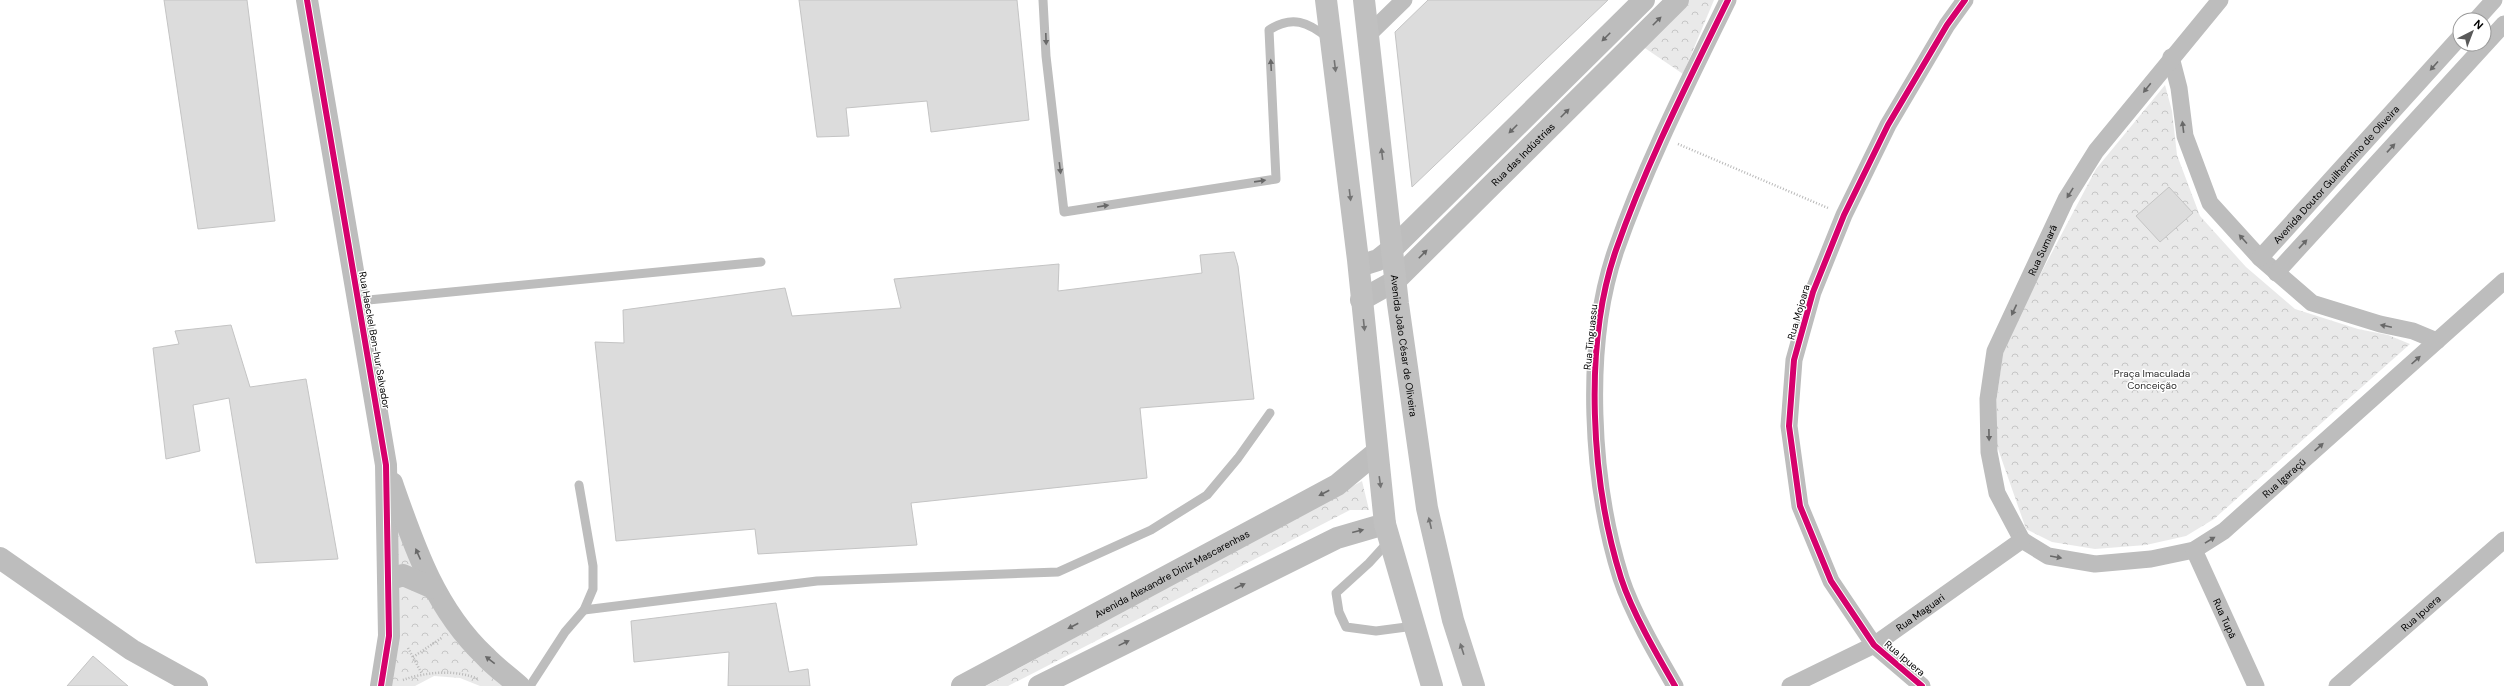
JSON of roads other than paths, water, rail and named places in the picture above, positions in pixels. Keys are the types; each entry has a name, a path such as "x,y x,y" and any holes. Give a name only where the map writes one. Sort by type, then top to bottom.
{"main road":[{"path":"1326,0 1359,266 1361,300 1377,452 1388,532 1432,686"},
{"name":"Avenida João César de Oliveira","path":"1364,0 1396,282 1427,508 1453,620 1474,686"}],"street":[{"name":"Rua Haeckel Ben-hur Salvador","path":"307,0 386,465 389,684"},
{"path":"1368,35 1404,0"},
{"path":"1359,266 1378,260 1393,248 1644,0"},
{"name":"Rua das Indústrias","path":"1361,300 1396,282 1678,0"},
{"name":"Rua Tinguassu","path":"1675,686 1656,653 1622,579 1604,508 1594,424 1598,341 1607,288 1616,252 1661,137 1728,0"},
{"name":"Rua Mojoara","path":"1874,646 1831,581 1800,506 1789,426 1794,360 1813,292 1844,215 1888,125 1946,25 1965,0"},
{"name":"Rua Sumarã","path":"2022,540 1997,494 1989,452 1988,399 1995,351 2066,199 2096,151 2220,0"},
{"path":"2483,12 2494,0"},
{"path":"2276,272 2504,24"},
{"name":"Avenida Doutor Guilhermino de Oliveira","path":"2260,258 2452,46"},
{"path":"2171,58 2179,88 2185,136 2210,203 2260,258 2312,303 2380,324 2413,331 2437,341"},
{"path":"2411,91 2429,106"},
{"name":"Rua Igaraçú","path":"2022,540 2048,556 2096,564 2151,560 2194,550 2224,531 2504,282"},
{"name":"Avenida Alexandre Diniz Mascarenhas","path":"962,686 1338,486 1377,452"},
{"name":"Rua Haeckel Ben-hur Salvador","path":"386,465 414,546 433,588 448,613 485,656 519,686"},
{"path":"1039,686 1060,681 1337,538 1388,532"},
{"name":"Rua Maguari","path":"1790,686 1874,646 2022,540"},
{"name":"Rua Ipuera","path":"2337,686 2504,540"},
{"name":"Rua Tupã","path":"2194,550 2256,686"},
{"path":"0,558 132,650 196,686"},
{"path":"388,580 403,575 433,588"},
{"name":"Rua Ipuera","path":"1874,646 1922,686"},
{"path":"132,650 170,686"}],"lane":[{"path":"1044,0 1046,56 1064,212 1276,179 1269,30 1280,22 1294,21 1315,28 1332,42"},
{"path":"358,301 761,262"},
{"path":"584,610 817,582 1058,572 1151,530 1207,494 1238,458 1270,413"},
{"path":"530,686 565,632 584,610 593,589 593,566 579,485"},
{"path":"1388,532 1369,563 1336,593 1339,612 1346,627 1376,631 1414,626"}],"park label":[{"name":"Praça Imaculada Conceição","path":"2152,378"}]}
